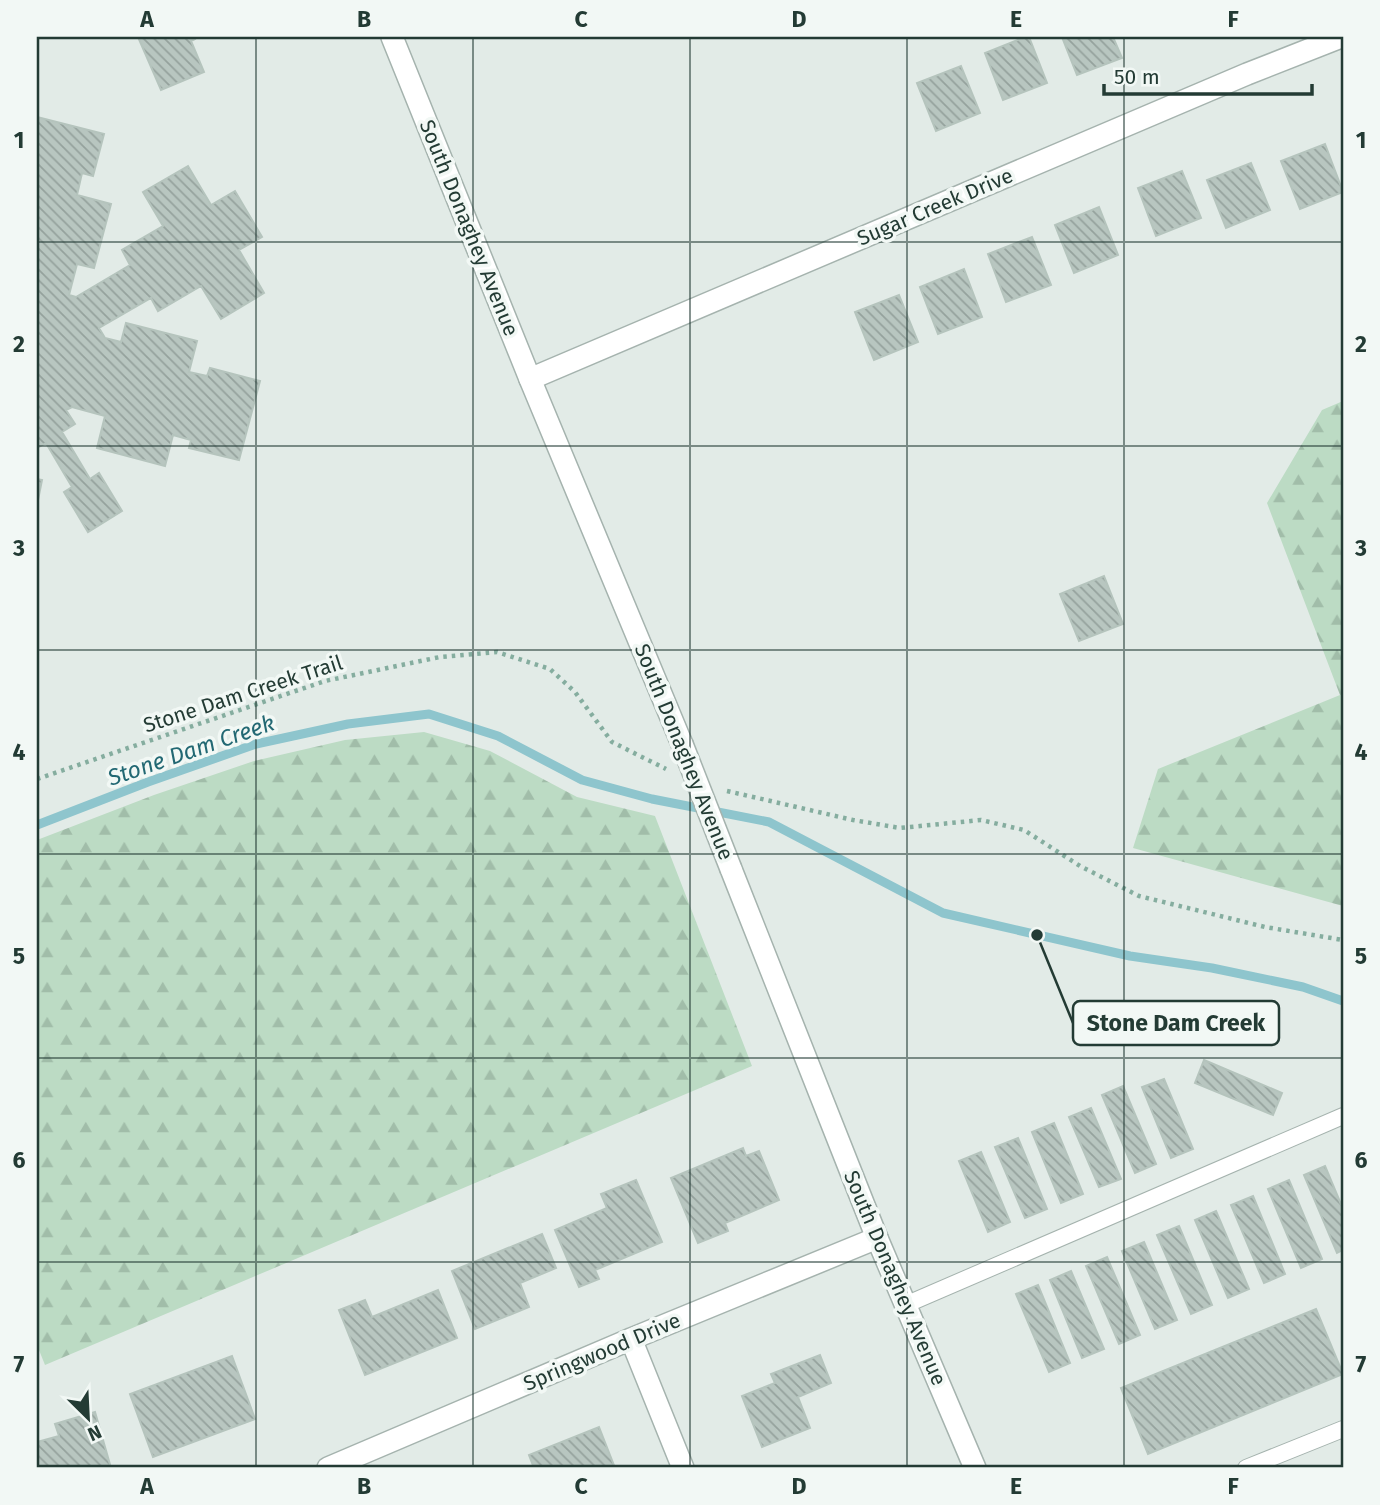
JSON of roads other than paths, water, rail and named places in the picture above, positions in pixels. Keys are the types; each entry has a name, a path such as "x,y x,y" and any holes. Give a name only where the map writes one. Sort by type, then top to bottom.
{"street":[{"name":"South Donaghey Avenue","path":"392,37 530,379 682,744 877,1238 975,1468"},
{"name":"Sugar Creek Drive","path":"530,379 1234,79 1341,37"},
{"name":"Springwood Drive","path":"328,1468 877,1238"},
{"path":"631,1339 683,1468"}],"lane":[{"path":"905,1305 1343,1116"},
{"path":"1254,1467 1343,1429"}],"waterway":[{"path":"37,825 256,744 348,724 429,714 498,736 582,780 652,799 769,822 943,913 1130,956 1212,968 1303,987 1343,1001"}],"place":[{"name":"Stone Dam Creek","path":"1037,935"}]}
